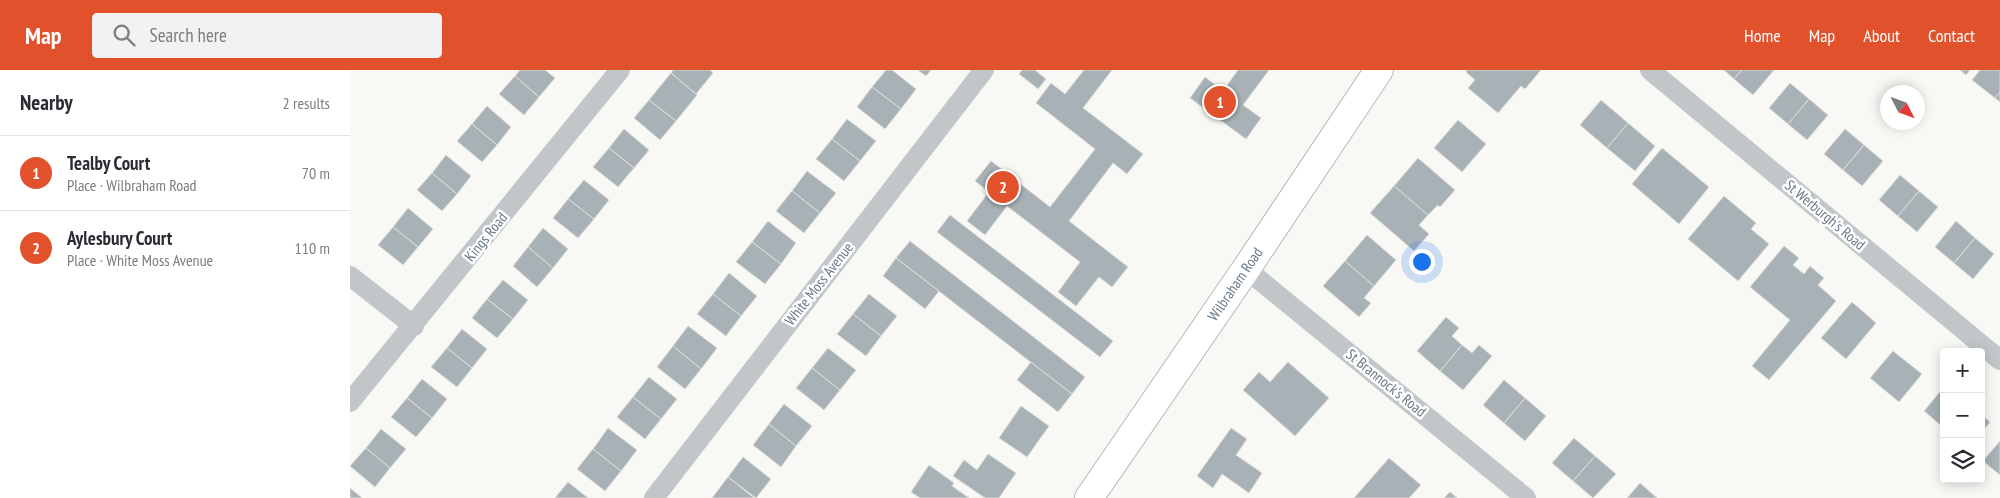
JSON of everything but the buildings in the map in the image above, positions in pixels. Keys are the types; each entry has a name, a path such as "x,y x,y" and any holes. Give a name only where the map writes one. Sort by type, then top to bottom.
{"highway":[{"name":"Wilbraham Road","path":"1088,498 1380,70"}],"street":[{"name":"Kings Road","path":"350,402 414,326 619,70"},
{"name":"White Moss Avenue","path":"654,498 984,70"},
{"name":"St Werburgh's Road","path":"1650,70 2000,360"},
{"name":"St Brannock's Road","path":"1246,269 1526,498"},
{"path":"350,276 414,326"}],"place":[{"name":"Tealby Court","path":"1220,102"},
{"name":"Aylesbury Court","path":"1003,187"}]}
